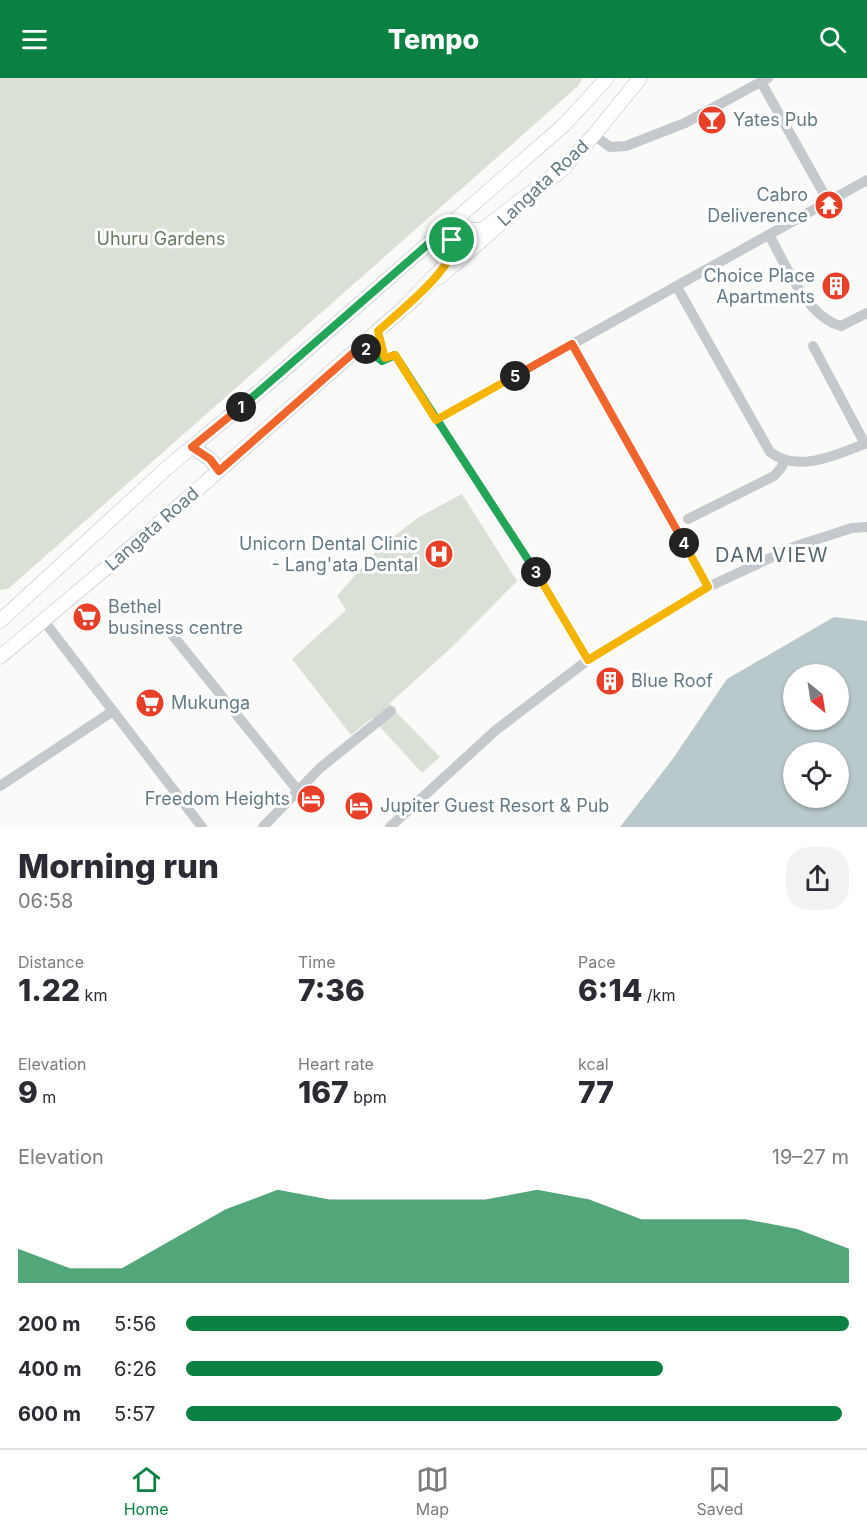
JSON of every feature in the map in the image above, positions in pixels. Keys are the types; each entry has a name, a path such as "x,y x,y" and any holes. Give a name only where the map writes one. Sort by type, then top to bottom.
{"main road":[{"name":"Langata Road","path":"0,621 168,467 262,389 565,124 607,78"},
{"name":"Langata Road","path":"0,657 219,471 565,167 640,78"},
{"path":"406,306 449,259 452,251 450,225 468,231 483,230 565,167"},
{"path":"192,447 210,459 219,471"},
{"path":"0,608 23,601"}],"street":[{"path":"594,135 610,147 626,146 685,123 765,80 828,201"},
{"path":"436,420 867,180"},
{"path":"769,235 800,289 821,316 842,326 867,313"},
{"path":"677,287 766,447 784,460 798,462 824,459 866,444 813,346"},
{"path":"378,331 385,358 395,355"},
{"path":"572,344 708,587"},
{"path":"360,347 373,352 382,361 395,355"},
{"path":"395,355 521,547 588,660"},
{"path":"688,519 774,476 784,460"},
{"path":"390,827 496,730 588,660 708,587 796,546 852,528 867,527"},
{"path":"44,621 202,827"},
{"path":"170,632 298,792"},
{"path":"0,786 113,711"},
{"path":"263,827 320,768 391,711"}],"green space":[{"name":"Uhuru Gardens","path":"0,78 583,78 578,86 8,589 0,590"},
{"path":"462,494 517,581 453,646 390,703 393,709 440,757 422,773 372,718 351,735 292,659 346,610 337,596 380,547 419,517"}],"shaded area":[{"path":"834,617 867,621 867,827 620,827 672,760 727,679"}],"place":[{"name":"Yates Pub","path":"712,120"},
{"name":"Cabro Deliverence","path":"829,205"},
{"name":"Choice Place Apartments","path":"836,286"},
{"name":"Unicorn Dental Clinic - Lang'ata Dental","path":"439,554"},
{"name":"Bethel business centre","path":"87,617"},
{"name":"Blue Roof","path":"610,681"},
{"name":"Mukunga","path":"150,703"},
{"name":"Freedom Heights","path":"311,799"},
{"name":"Jupiter Guest Resort & Pub","path":"359,806"}],"district":[{"name":"DAM VIEW","path":"772,555"}],"route":[{"path":"452,240 450,225 192,447 210,459 219,471 360,347 373,352 382,361 395,355 436,420 521,547 588,660 708,587 572,344 436,420 429,408 395,355 385,358 380,346 378,331 445,266 452,251 452,240"}]}
